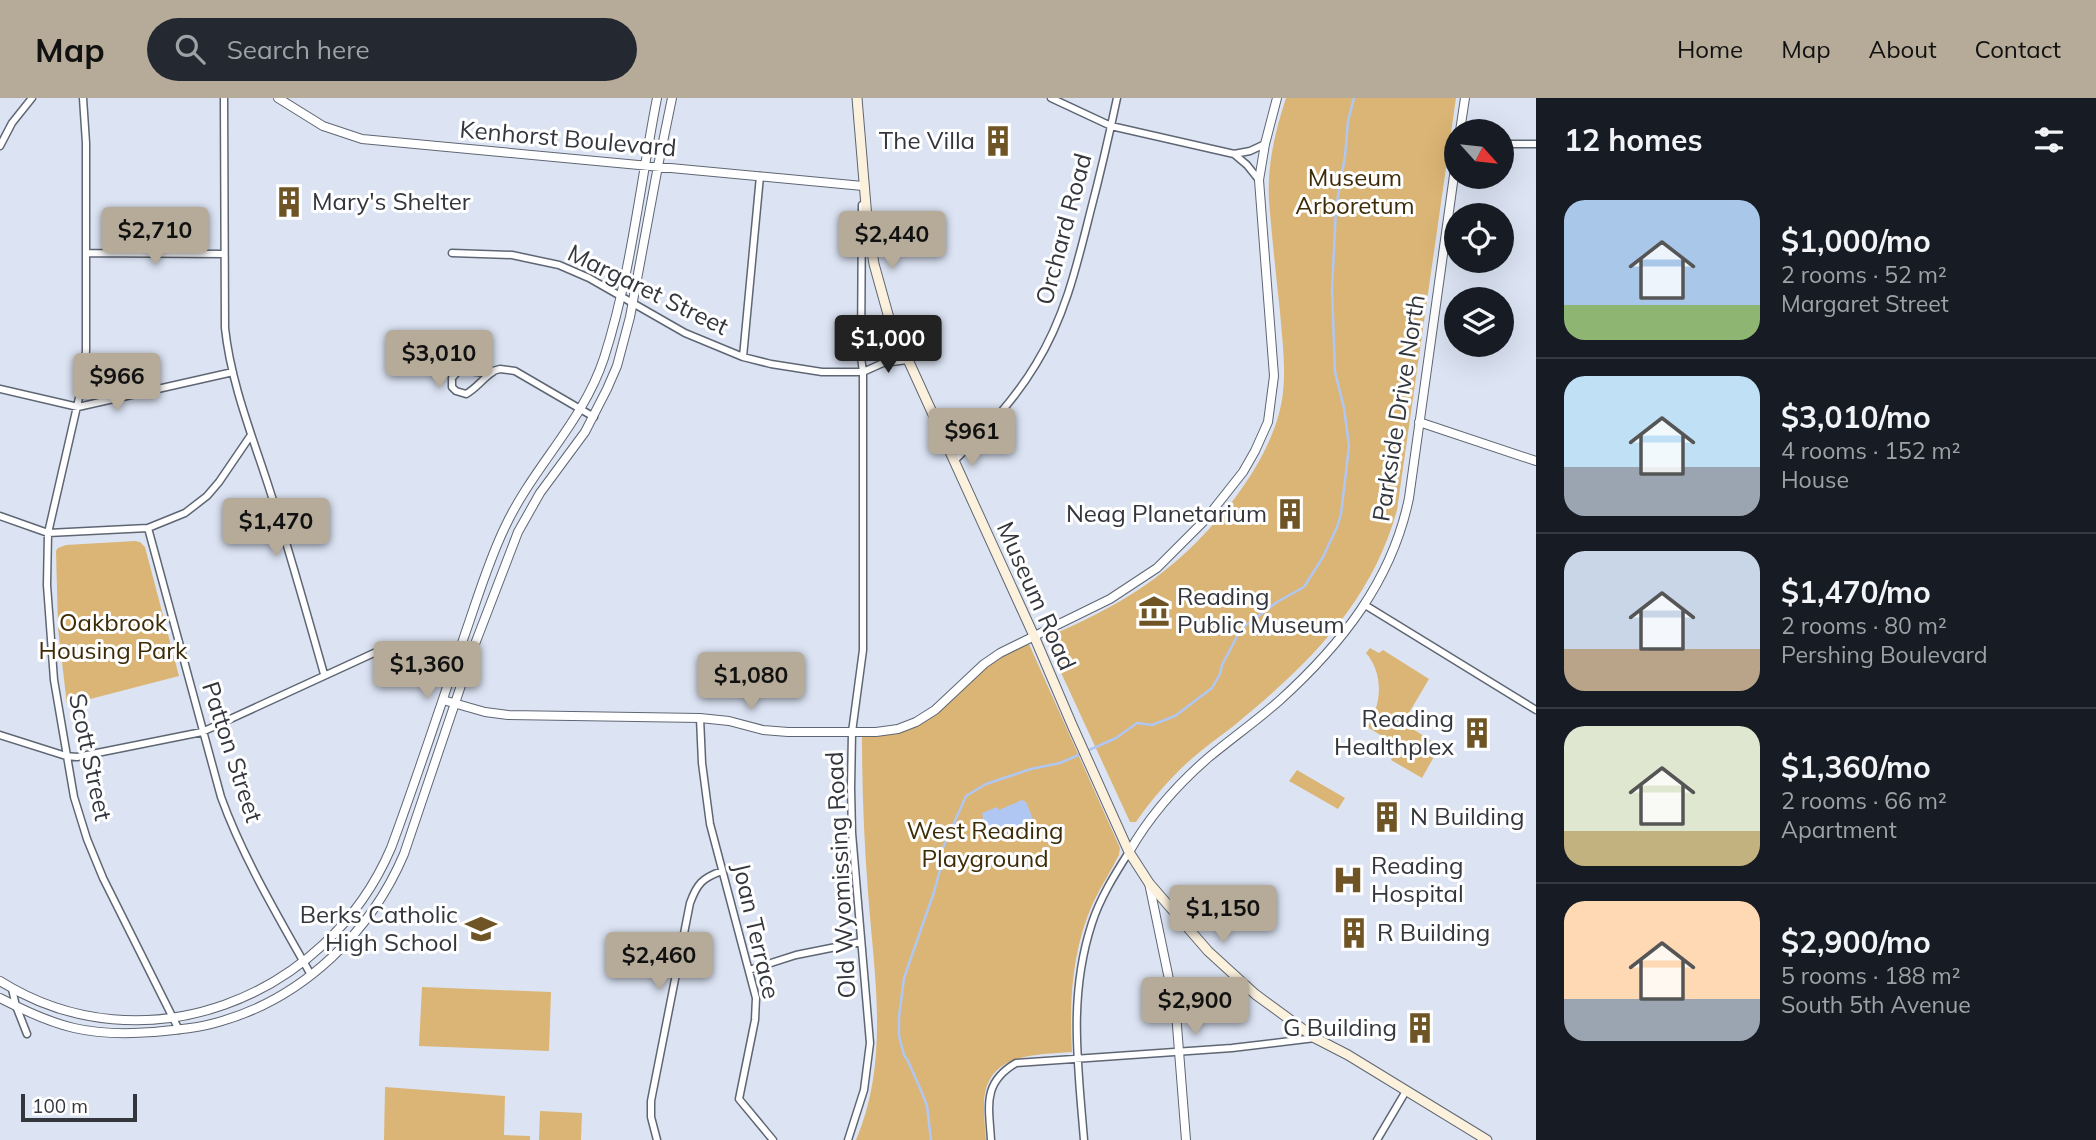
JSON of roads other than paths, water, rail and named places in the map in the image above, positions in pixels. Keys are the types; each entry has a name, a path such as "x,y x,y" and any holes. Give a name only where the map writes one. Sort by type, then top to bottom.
{"main road":[{"name":"Museum Road","path":"857,98 863,186 874,264 889,318 1129,852 1149,883 1186,927 1231,973 1315,1038 1348,1055 1486,1140"}],"street":[{"path":"0,146 12,123 32,98"},
{"name":"Scott Street","path":"83,98 86,143 86,350 78,407 48,533 49,628 54,680 74,797 94,856 179,1030"},
{"path":"224,98 225,328 229,362 274,502 324,674"},
{"name":"Kenhorst Boulevard","path":"278,98 323,125 362,139 863,186"},
{"path":"0,981 12,989 54,1006 85,1015 121,1019 174,1018 218,1007 252,994 304,962 340,929 374,881 395,837 493,556 510,517 527,486 581,409 604,358 634,235 643,165 657,98"},
{"path":"0,998 58,1023 85,1030 126,1034 179,1030 221,1022 277,997 311,975 354,935 387,889 404,854 468,664 518,532 540,494 577,445 594,417 617,366 673,98"},
{"path":"1051,98 1111,127 1234,154 1265,144"},
{"name":"Orchard Road","path":"953,462 1016,395 1038,362 1061,316 1079,260 1117,98"},
{"path":"443,700 485,712 519,716 701,718 772,731 828,733 898,729 935,710 984,664 1000,653 1110,599 1157,568 1205,520 1243,472 1268,422 1274,376 1259,180 1277,98"},
{"path":"1462,119 1465,98"},
{"path":"1514,144 1536,144"},
{"path":"1234,154 1259,180"},
{"path":"743,357 760,176"},
{"name":"Old Wyomissing Road","path":"848,1140 861,1102 868,1066 869,1026 852,833 852,732 861,671 864,622 861,357 863,186"},
{"name":"Parkside Drive North","path":"1129,852 1163,804 1207,759 1279,701 1318,663 1365,606 1388,565 1409,498 1452,189"},
{"path":"86,253 224,254"},
{"name":"Margaret Street","path":"452,253 512,255 543,260 589,278 685,333 743,357 808,370 863,372 883,363 908,360"},
{"path":"493,372 466,394 452,387 452,378 459,370 507,370 520,373 594,417"},
{"path":"0,389 78,407 233,372"},
{"path":"1419,422 1536,461"},
{"path":"0,516 48,533 148,528 185,513 207,496 251,435"},
{"name":"Patton Street","path":"148,528 202,732 228,815 288,936 311,975"},
{"path":"1365,606 1536,710"},
{"path":"0,735 77,757 202,732 373,653 391,650 419,651 468,664"},
{"name":"Joan Terrace","path":"701,718 704,790 710,824 756,998 756,1014 739,1099 773,1140"},
{"path":"1084,1140 1076,1010 1083,959 1100,904 1129,852"},
{"path":"657,1140 651,1117 651,1101 690,903 696,886 722,871"},
{"path":"374,881 387,889"},
{"path":"1149,883 1170,979 1186,1140"},
{"path":"749,970 796,955 861,942"},
{"path":"12,989 27,1034"},
{"path":"991,1140 989,1100 994,1083 1016,1063 1232,1048 1315,1038"},
{"path":"1377,1140 1406,1091"}],"water":[{"path":"1022,800 1026,802 1032,822 992,840 988,839 981,822 982,813 997,807 999,810"}],"waterway":[{"path":"1087,751 1116,738 1137,723 1152,725 1175,716 1212,688 1241,629 1277,602 1304,587 1323,557 1337,527 1349,446 1344,408 1335,372 1332,290 1336,208 1348,121 1354,98"},
{"path":"931,1140 927,1106 904,1055 899,1036 899,1017 904,978 934,892 942,850 966,796 986,784 1031,769 1060,763 1081,754"}],"place":[{"name":"The Villa","path":"998,141"},
{"name":"Mary's Shelter","path":"289,202"},
{"name":"Neag Planetarium","path":"1290,514"},
{"name":"Reading Public Museum","path":"1154,611"},
{"name":"Reading Healthplex","path":"1477,733"},
{"name":"N Building","path":"1387,817"},
{"name":"Reading Hospital","path":"1348,880"},
{"name":"Berks Catholic High School","path":"481,929"},
{"name":"R Building","path":"1354,933"},
{"name":"G Building","path":"1420,1028"}],"park label":[{"name":"Museum Arboretum","path":"1355,192"},
{"name":"Oakbrook Housing Park","path":"113,637"},
{"name":"West Reading Playground","path":"985,845"}]}
